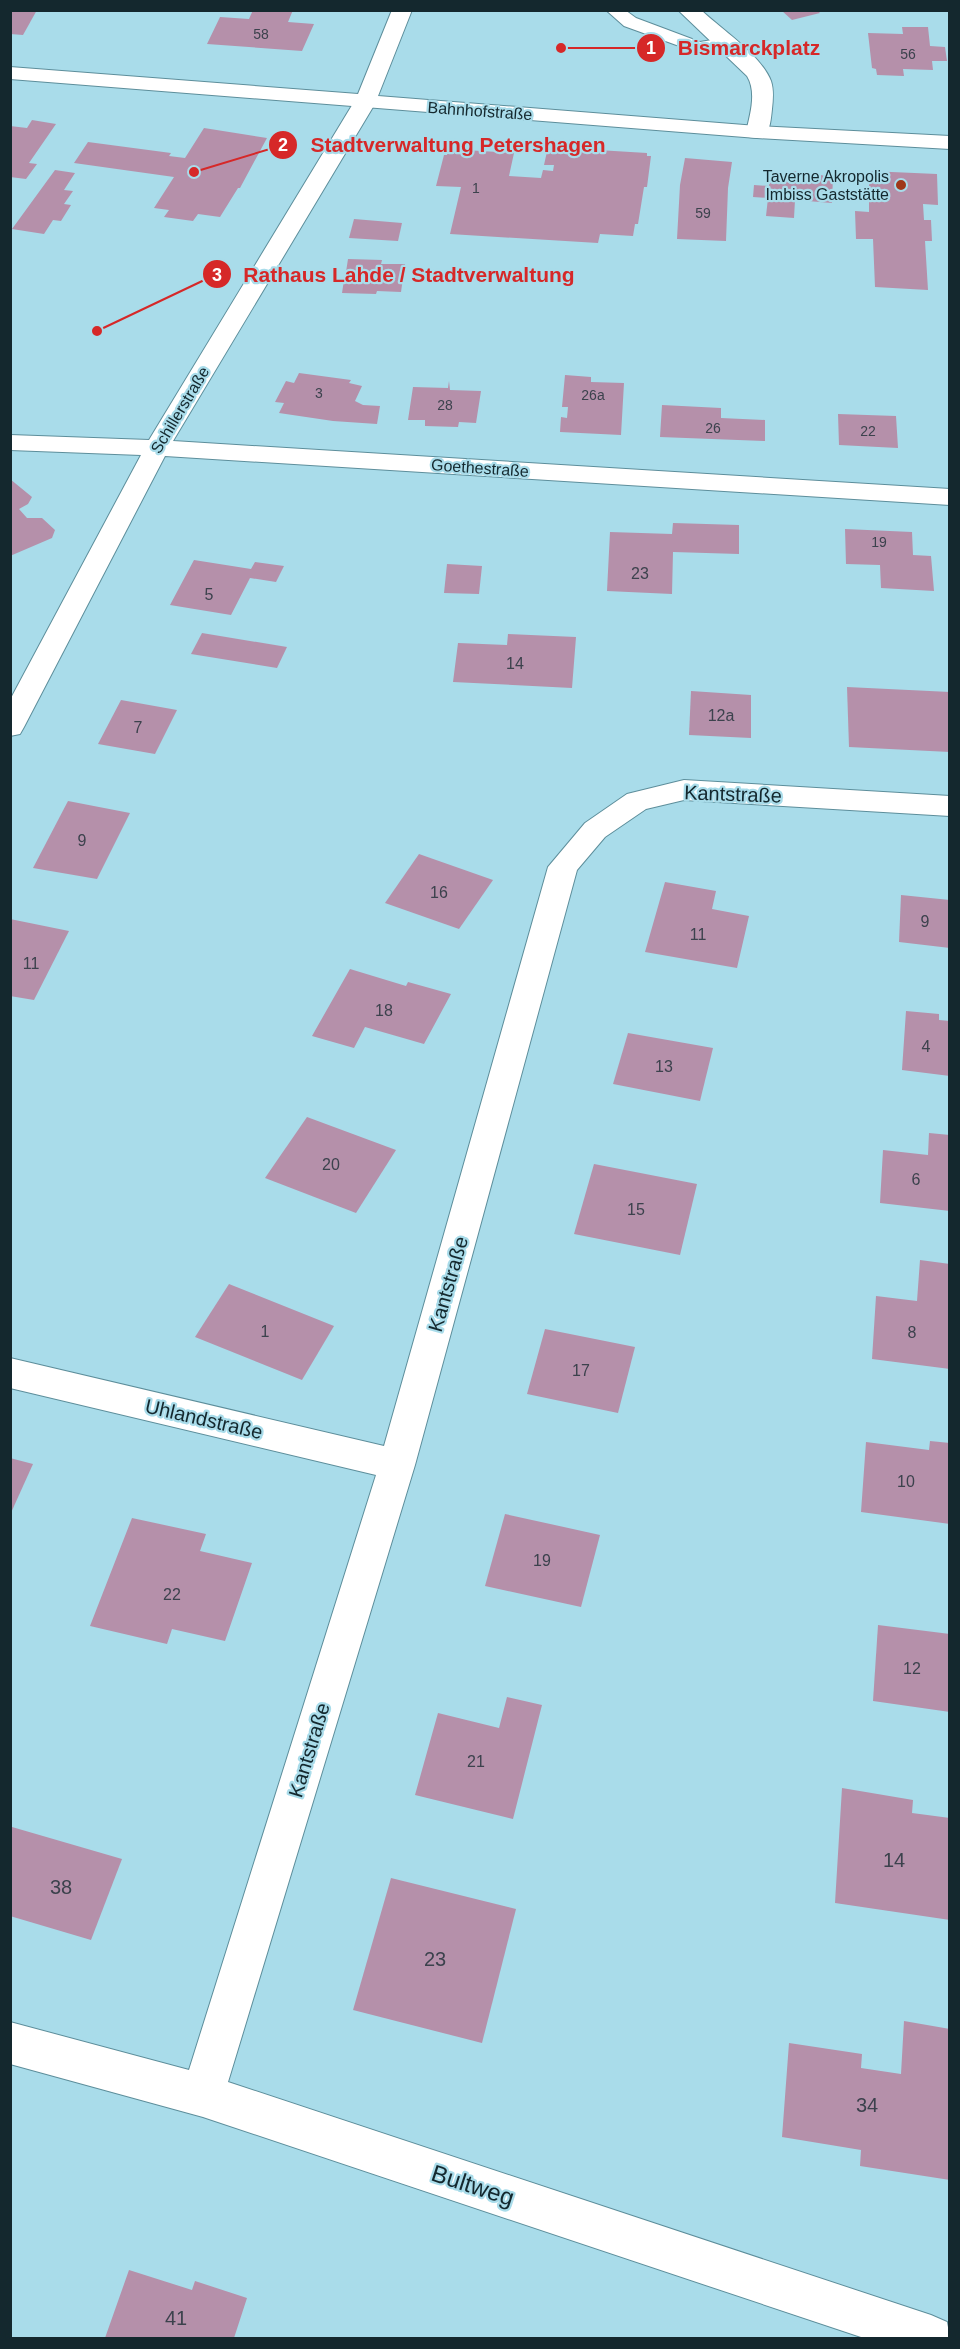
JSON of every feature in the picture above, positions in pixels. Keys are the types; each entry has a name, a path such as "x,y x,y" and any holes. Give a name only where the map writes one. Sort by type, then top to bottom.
{"street":[{"name":"Schillerstraße","path":"10,727 157,448 365,102 402,10"},
{"path":"688,10 759,78 762,92 757,132"},
{"name":"Bahnhofstraße","path":"10,73 757,132 950,143"},
{"name":"Goethestraße","path":"10,442 157,448 950,497"},
{"name":"Kantstraße","path":"203,2095 397,1465 563,867 595,830 637,801 684,790 950,806"},
{"name":"Uhlandstraße","path":"10,1373 397,1465"},
{"name":"Bultweg","path":"10,2043 203,2095 932,2338"}],"lane":[{"path":"614,10 630,22 699,47 724,43"}],"building":[{"path":"10,10 37,10 23,35 10,34"},
{"path":"253,10 293,10 288,22 314,24 302,51 207,44 220,17 249,19"},
{"path":"781,10 817,10 820,13 792,20"},
{"path":"902,27 928,27 930,46 945,47 947,61 932,61 933,70 903,69 904,76 877,75 876,69 872,68 868,33 903,34"},
{"path":"32,120 56,124 29,163 37,164 26,179 10,177 10,126 27,128"},
{"path":"204,128 267,138 240,188 220,217 198,214 193,221 164,217 169,210 154,208 174,177 74,163 88,142 171,153 169,156 185,158"},
{"path":"548,147 647,153 647,156 651,156 647,187 644,187 638,224 635,224 633,236 600,234 598,243 450,234 461,187 436,186 444,155 447,155 448,149 514,153 509,176 541,178 543,170 553,171 554,165 544,165"},
{"path":"685,158 732,162 728,188 726,241 677,239 680,185"},
{"path":"55,170 75,173 64,190 73,191 64,204 71,205 61,221 53,220 44,234 12,229"},
{"path":"794,171 833,177 832,203 795,200 794,218 766,216 768,198 753,197 754,185 769,186 770,173 789,174"},
{"path":"869,171 937,174 938,205 923,204 924,220 931,220 932,241 925,241 928,290 875,287 873,239 856,239 855,211 869,212"},
{"path":"354,219 402,223 398,241 349,238"},
{"path":"348,259 382,260 381,264 405,264 401,292 342,293 344,280 350,280 351,272 346,272"},
{"path":"299,373 351,380 349,383 362,386 355,401 363,405 380,406 377,424 333,421 279,413 284,403 275,402 286,381 294,383"},
{"path":"565,375 591,377 591,382 624,383 621,435 560,432 561,417 567,418 568,407 562,407"},
{"path":"449,381 450,390 481,391 476,423 459,422 458,427 425,426 425,420 408,420 413,387 448,388"},
{"path":"662,405 721,408 721,418 765,420 765,441 660,437"},
{"path":"838,414 896,416 898,448 839,445"},
{"path":"10,479 32,497 28,504 19,509 27,518 42,518 55,530 52,538 10,556"},
{"path":"673,523 739,525 739,554 673,552 672,594 607,591 610,532 672,534"},
{"path":"845,529 912,532 913,555 931,556 934,591 881,588 880,565 846,564"},
{"path":"194,560 251,569 255,562 284,566 276,582 250,578 231,615 170,605"},
{"path":"447,564 482,566 479,594 444,593"},
{"path":"202,633 287,647 277,668 191,654"},
{"path":"508,634 576,637 572,688 453,682 458,643 507,645"},
{"path":"847,687 950,692 950,752 849,747"},
{"path":"691,691 751,695 751,738 689,735"},
{"path":"121,700 177,710 155,754 98,744"},
{"path":"68,801 130,813 97,879 33,868"},
{"path":"419,854 493,880 459,929 385,903"},
{"path":"665,882 716,891 712,909 749,916 737,968 645,952"},
{"path":"901,895 950,900 950,948 899,942"},
{"path":"10,919 69,931 34,1000 10,996"},
{"path":"350,969 406,986 408,982 451,994 424,1044 365,1027 354,1048 312,1036"},
{"path":"906,1011 939,1014 939,1020 950,1021 950,1076 902,1070"},
{"path":"628,1033 713,1048 700,1101 613,1084"},
{"path":"307,1117 396,1150 356,1213 265,1178"},
{"path":"929,1133 950,1135 950,1211 880,1203 883,1150 928,1155"},
{"path":"594,1164 697,1184 680,1255 574,1234"},
{"path":"920,1260 950,1264 950,1369 872,1359 876,1296 917,1301"},
{"path":"229,1284 334,1326 302,1380 195,1337"},
{"path":"545,1329 635,1347 618,1413 527,1394"},
{"path":"930,1441 950,1443 950,1524 861,1512 866,1442 929,1450"},
{"path":"10,1458 33,1464 10,1515"},
{"path":"505,1514 600,1535 581,1607 485,1586"},
{"path":"132,1518 206,1534 200,1551 252,1563 225,1641 172,1629 167,1644 90,1626"},
{"path":"878,1625 950,1634 950,1712 873,1701"},
{"path":"507,1697 542,1705 513,1819 415,1795 438,1713 499,1728"},
{"path":"842,1788 913,1800 912,1813 950,1818 950,1920 835,1903"},
{"path":"12,1827 122,1859 91,1940 10,1916"},
{"path":"391,1878 516,1909 482,2043 353,2010"},
{"path":"904,2021 950,2029 950,2180 860,2166 861,2150 782,2137 789,2043 862,2054 861,2068 901,2074"},
{"path":"129,2270 192,2290 195,2281 247,2298 234,2338 105,2338"}],"place":[{"name":"Bismarckplatz","path":"561,48"},
{"name":"Stadtverwaltung Petershagen","path":"194,172"},
{"name":"Taverne Akropolis Imbiss Gaststätte","path":"901,185"},
{"name":"Rathaus Lahde / Stadtverwaltung","path":"97,331"}]}
